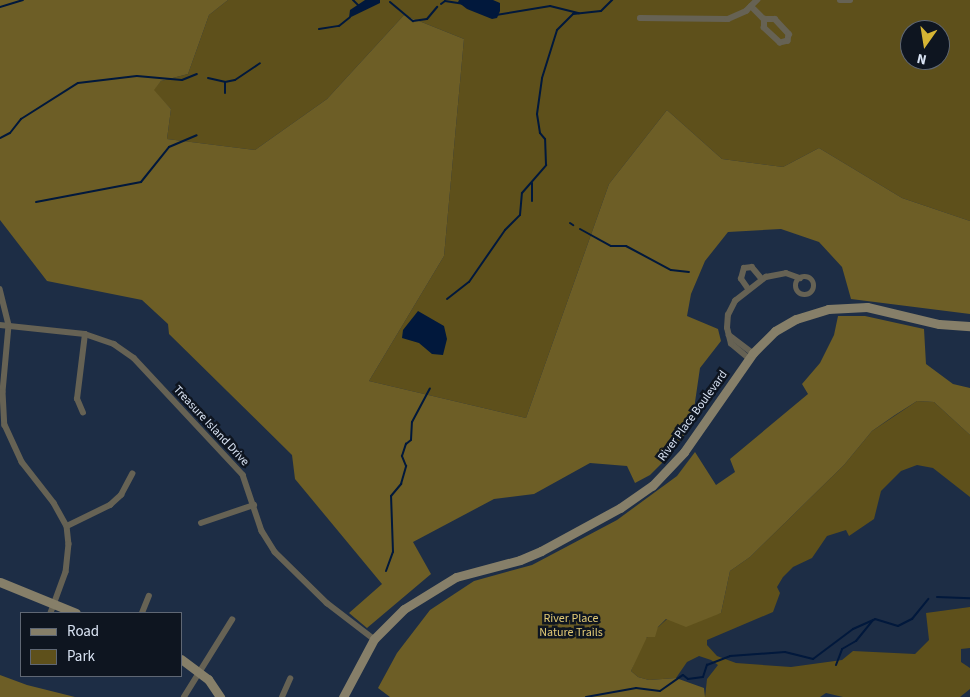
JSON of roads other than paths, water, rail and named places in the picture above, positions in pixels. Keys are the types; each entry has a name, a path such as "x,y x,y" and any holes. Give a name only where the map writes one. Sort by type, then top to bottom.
{"street":[{"path":"640,18 671,16 716,21 737,17 757,0"},
{"path":"840,0 850,0"},
{"path":"751,6 764,20 764,28 774,38 780,43 788,41 790,34 775,19 764,20"},
{"path":"748,289 741,279 744,268 752,267 762,279"},
{"path":"751,356 731,344 728,315 735,301 762,279 786,272 800,278"},
{"path":"0,289 9,326 3,392 3,426 22,462 54,503 67,526 69,544 66,572 52,609"},
{"name":"River Place Boulevard","path":"343,697 374,639 404,610 456,577 520,560 541,552 641,495 667,472 684,452 751,356 775,331 796,319 828,309 867,307 938,324 970,326"},
{"name":"Treasure Island Drive","path":"0,325 84,334 114,344 134,358 243,475 262,531 275,552 327,603 374,639"},
{"path":"84,334 77,400 84,413"},
{"path":"67,526 110,505 120,495 132,474"},
{"path":"201,523 254,505"},
{"path":"0,582 52,609 70,612"},
{"path":"142,612 148,596"},
{"path":"184,697 232,620"},
{"path":"182,660 200,672 220,697"},
{"path":"282,697 290,679"}],"water":[{"path":"365,0 380,0 380,3 349,18 350,10"},
{"path":"459,0 493,0 500,3 500,11 497,18 492,19 467,9 458,2"},
{"path":"418,311 444,326 447,339 443,355 432,354 419,343 402,338 403,330"}],"waterway":[{"path":"0,7 23,0"},
{"path":"353,0 359,6"},
{"path":"447,299 469,282 505,230 520,215 522,193 546,165 545,139 540,133 537,114 542,78 557,30 573,14 601,11 612,0"},
{"path":"441,4 445,1 463,4"},
{"path":"390,2 413,21 427,19 437,7"},
{"path":"496,15 550,6 579,13"},
{"path":"319,29 339,26 350,17"},
{"path":"208,78 225,82 235,80 260,63"},
{"path":"0,138 10,133 21,119 78,83 137,76 182,80 197,74"},
{"path":"225,82 225,93"},
{"path":"36,202 141,182 169,147 197,135"},
{"path":"532,183 532,201"},
{"path":"580,229 611,246 626,246 671,270 689,272"},
{"path":"386,571 393,552 391,496 401,484 406,466 402,456 406,444 411,440 412,422 430,388"},
{"path":"937,597 970,598"},
{"path":"586,697 636,688 660,691 683,675 688,679 703,677 707,665 730,656 785,652 813,659 853,629 875,619 898,626 912,619 928,599"},
{"path":"836,665 842,649 856,641 873,620"}],"park label":[{"name":"River Place Nature Trails","path":"571,626"}]}
